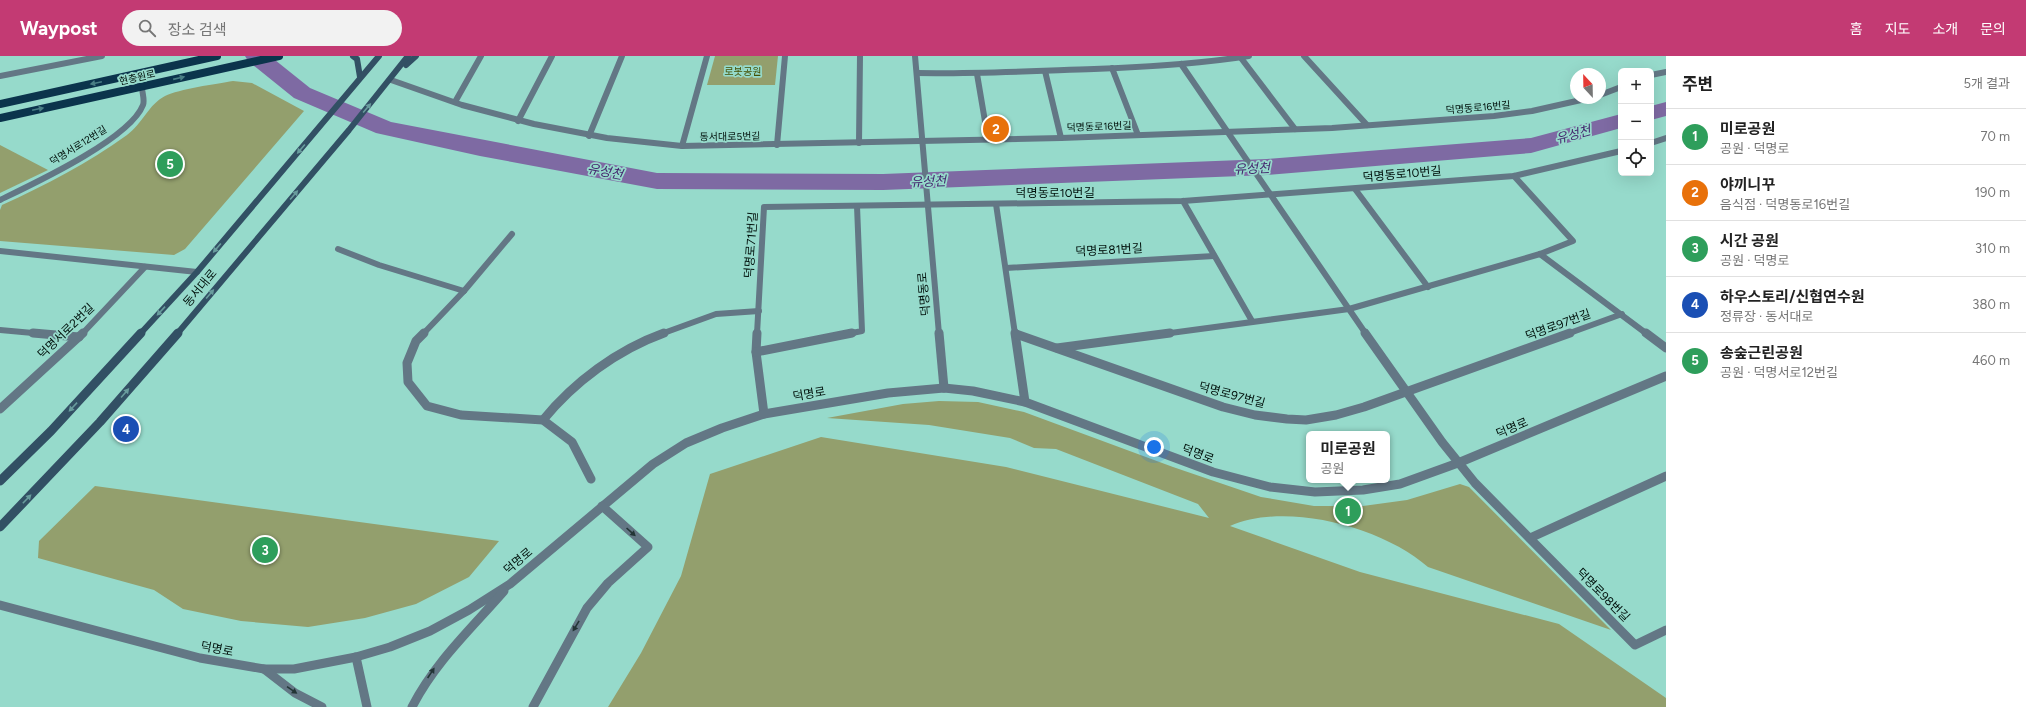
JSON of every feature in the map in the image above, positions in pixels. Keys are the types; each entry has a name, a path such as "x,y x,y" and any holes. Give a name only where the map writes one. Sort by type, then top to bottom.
{"main road":[{"name":"현충원로","path":"0,104 188,59 215,56"},
{"name":"현충원로","path":"0,118 279,56"}],"street":[{"path":"0,76 102,56"},
{"path":"353,56 357,59 360,77"},
{"name":"동서대로","path":"0,481 51,430 197,272 379,56"},
{"name":"동서대로","path":"0,527 100,422 162,352 391,80 408,56"},
{"path":"391,80 416,56"},
{"path":"455,102 481,56"},
{"path":"518,121 552,56"},
{"path":"589,136 622,56"},
{"name":"동서대로5번길","path":"682,146 707,56"},
{"name":"동서대로5번길","path":"777,145 785,56"},
{"path":"859,143 860,56"},
{"path":"915,56 922,141"},
{"path":"917,74 978,74 1112,68 1181,64 1249,56"},
{"path":"1304,56 1367,125"},
{"path":"1241,58 1295,129"},
{"path":"1181,64 1270,196 1406,392 1458,463"},
{"name":"덕명동로16번길","path":"1112,68 1138,135"},
{"name":"덕명동로16번길","path":"1045,71 1061,138"},
{"path":"1654,74 1666,72"},
{"path":"978,74 988,139"},
{"name":"동서대로5번길","path":"391,80 455,102 518,121 589,136 629,142 682,146 922,141"},
{"name":"덕명서로12번길","path":"0,200 35,183 90,152 130,123 142,106 142,87"},
{"path":"1606,93 1618,88"},
{"name":"덕명동로16번길","path":"922,141 1227,133 1367,125 1494,116 1532,111 1570,102"},
{"path":"1654,142 1666,138"},
{"name":"덕명동로","path":"922,141 944,388"},
{"name":"덕명동로10번길","path":"927,202 996,204 1183,201 1270,196 1514,176 1618,152"},
{"name":"덕명로97번길","path":"1056,348 1349,309 1540,254 1573,241 1514,176"},
{"path":"1355,189 1428,287"},
{"path":"1183,201 1252,322"},
{"name":"덕명로71번길","path":"764,414 756,352 764,207 857,206 927,202"},
{"path":"996,204 1025,402"},
{"path":"756,352 862,332 857,206"},
{"path":"512,234 464,291 416,341 407,363 408,382 427,406 461,415 543,420 572,442 591,479"},
{"path":"338,249 379,265 464,291"},
{"path":"0,251 197,272"},
{"name":"덕명로97번길","path":"1540,254 1622,314"},
{"name":"덕명로81번길","path":"1006,268 1214,256"},
{"name":"덕명서로2번길","path":"0,409 79,337 145,267"},
{"path":"543,420 560,399 596,369 650,338 716,314 759,311"},
{"path":"1622,314 1666,348"},
{"name":"덕명로97번길","path":"1016,334 1200,400 1238,411 1288,420 1335,416 1622,314"},
{"path":"0,330 79,337"},
{"name":"덕명로","path":"0,605 200,658 264,669 294,669 356,657 390,647 430,631 470,610 510,584 653,464 686,443 722,428 764,414 888,393 944,388 973,391 1025,402 1213,472 1270,487 1315,492 1363,490 1400,484 1458,463 1666,376"},
{"name":"덕명로98번길","path":"1458,463 1635,645 1666,630"},
{"path":"1530,538 1666,476"},
{"path":"533,707 564,646 588,606 616,575 648,547 602,506"},
{"path":"412,707 419,691 437,664 482,617 510,584"},
{"path":"356,657 367,707"},
{"path":"264,669 295,693 322,707"}],"green space":[{"name":"로봇공원","path":"715,56 778,56 775,85 707,85"},
{"path":"233,81 252,83 304,111 185,249 174,255 0,241 0,210 2,205 35,190 66,173 127,135 154,104 165,96 188,89"},
{"path":"0,145 48,170 0,193"},
{"path":"939,401 978,402 1024,412 1173,467 1261,497 1314,506 1363,506 1407,500 1460,484 1469,487 1611,630 1428,567 1409,553 1386,540 1333,522 1305,517 1278,516 1253,519 1230,526 1360,572 1559,624 1666,698 1666,707 608,707 641,653 681,576 710,474 821,437 1006,467 1209,518 1198,504 1056,449 1034,448 1010,438 929,425 827,418 903,404"},
{"path":"95,486 499,541 469,577 416,604 365,618 308,627 241,621 183,609 154,590 38,558 39,541"}],"waterway":[{"name":"유성천","path":"256,56 302,93 384,128 480,148 657,181 883,182 1267,167 1531,145 1618,122"},
{"name":"유성천","path":"1654,112 1666,109"}],"place":[{"name":"야끼니꾸","path":"996,129"},
{"name":"송숲근린공원","path":"170,164"},
{"name":"하우스토리/신협연수원","path":"126,429"},
{"name":"미로공원","path":"1348,511"},
{"name":"시간 공원","path":"265,550"}]}
